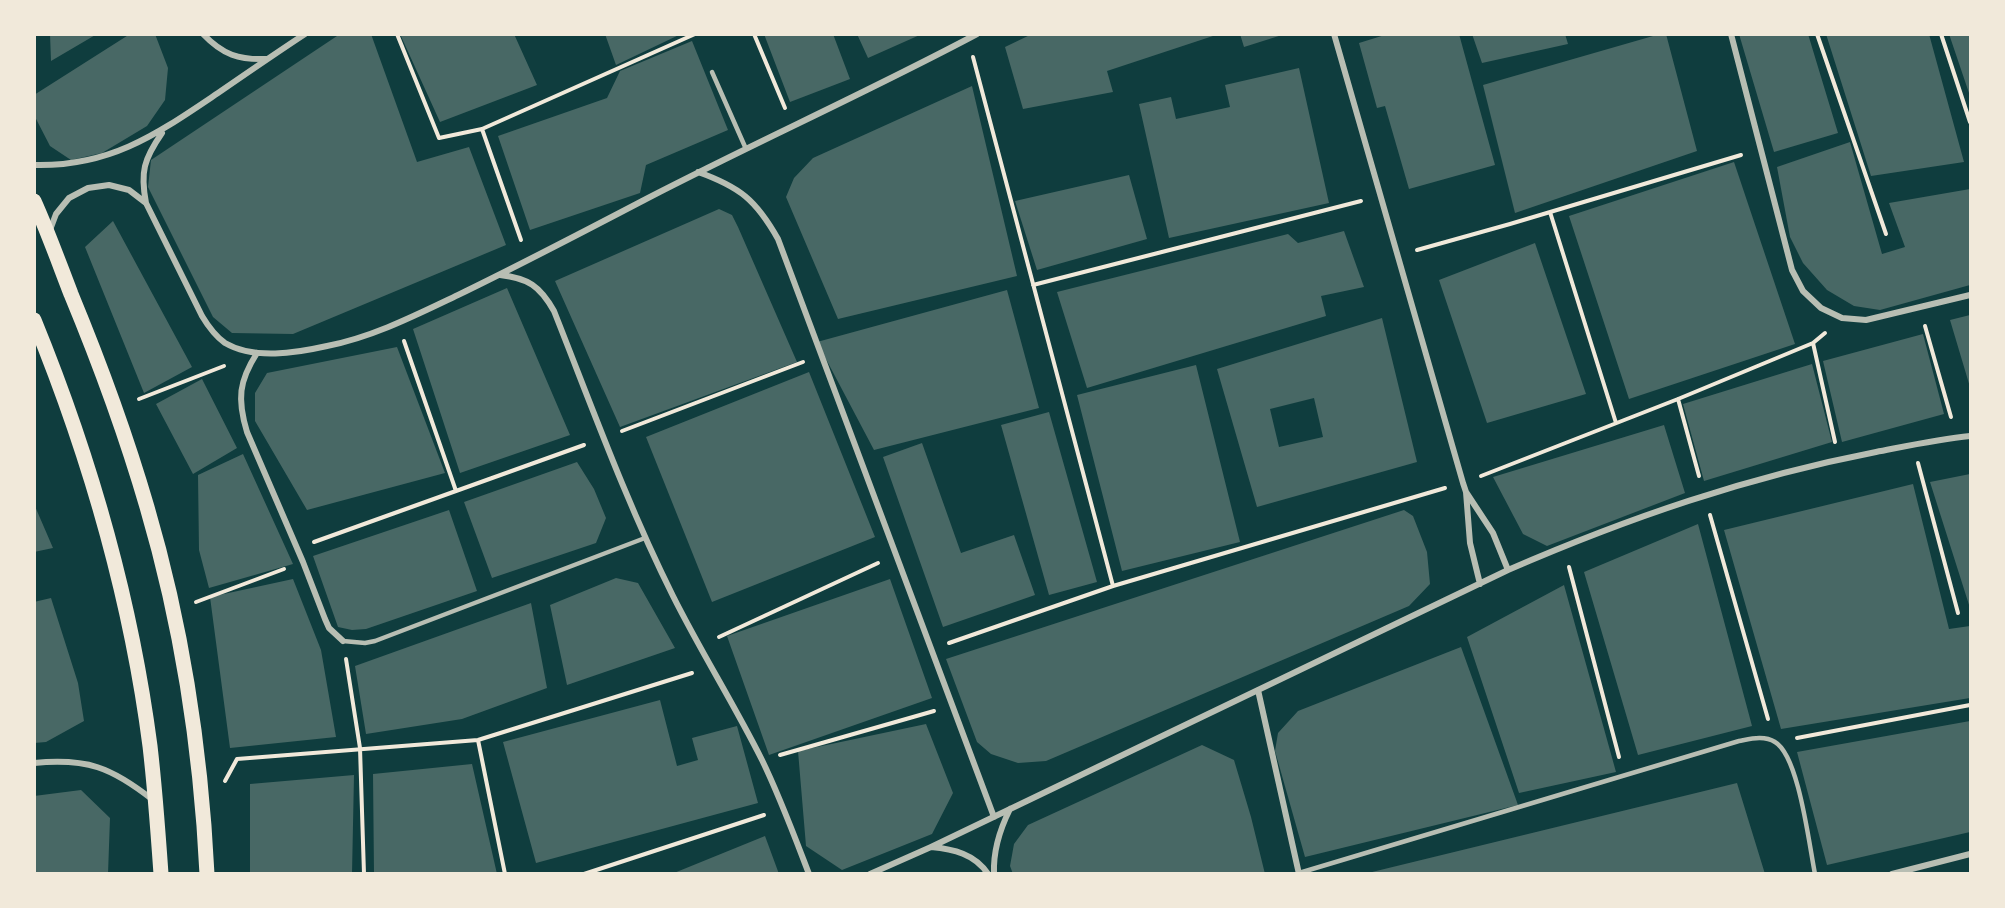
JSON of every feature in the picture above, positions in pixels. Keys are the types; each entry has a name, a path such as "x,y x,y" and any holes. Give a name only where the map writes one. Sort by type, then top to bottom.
{"main road":[{"path":"34,201 116,408 147,509 172,611 191,714 204,818 207,873"},
{"path":"34,320 81,444 122,593 150,745 161,873"}],"street":[{"path":"203,34 224,52 243,59 267,59"},
{"path":"34,165 56,166 94,160 130,148 164,130 305,34"},
{"path":"164,130 144,164 142,184 146,203 202,316 211,330 224,342 240,350 257,353 293,352 329,346 397,324 528,261 698,172 977,34"},
{"path":"1334,34 1396,256 1466,492 1470,543 1480,584"},
{"path":"1731,34 1792,270 1803,291 1821,308 1842,318 1866,320 1971,295"},
{"path":"698,172 723,181 746,195 764,215 778,239 994,816"},
{"path":"49,234 56,214 69,198 88,188 109,185 129,190 146,203"},
{"path":"499,275 516,276 533,284 546,296 554,311 645,538 710,667 762,760 785,809 809,873"},
{"path":"257,353 246,370 240,390 240,411 329,628 343,641"},
{"path":"870,873 931,847 1508,570 1563,546 1704,495 1760,478 1914,444 1971,436"},
{"path":"1466,492 1493,533 1508,570"},
{"path":"1258,690 1299,873"},
{"path":"34,763 63,760 97,766 129,781 156,802"},
{"path":"994,873 996,846 1001,827 1010,809"},
{"path":"931,847 951,849 969,856 988,873"},
{"path":"1892,873 1971,854"}],"lane":[{"path":"712,72 746,149"},
{"path":"343,641 365,643 375,641 645,538"},
{"path":"1299,873 1757,737 1775,742 1787,755 1795,772 1815,873"}],"path":[{"path":"397,34 439,138 482,129 695,34"},
{"path":"754,34 793,125"},
{"path":"1817,34 1886,234"},
{"path":"1941,34 1971,122"},
{"path":"969,39 1113,586"},
{"path":"482,129 528,261"},
{"path":"1396,256 1761,148"},
{"path":"1033,285 1380,196"},
{"path":"1550,212 1616,423"},
{"path":"1920,308 1957,437"},
{"path":"931,650 1113,586 1463,483 1678,399 1813,343 1842,318"},
{"path":"397,324 456,490"},
{"path":"1813,343 1839,459"},
{"path":"116,408 257,353"},
{"path":"297,548 604,438 821,355"},
{"path":"1678,399 1775,742 1971,705"},
{"path":"1914,444 1958,613"},
{"path":"1563,546 1623,775"},
{"path":"699,646 896,555"},
{"path":"172,611 303,562"},
{"path":"343,641 360,748 364,873"},
{"path":"204,818 237,759 478,740 710,667"},
{"path":"762,760 952,706"},
{"path":"478,740 505,873"},
{"path":"584,873 785,809"}],"building":[{"path":"50,34 97,34 51,61"},
{"path":"130,34 155,34 168,68 165,100 147,126 102,153 71,160 50,146 34,115 34,95"},
{"path":"340,34 371,34 417,162 469,147 506,245 293,334 232,333 213,317 148,187 151,160"},
{"path":"400,34 514,34 537,85 440,122"},
{"path":"605,34 681,34 616,65"},
{"path":"764,34 833,34 850,79 790,102"},
{"path":"857,34 922,34 868,58"},
{"path":"1032,34 1216,35 1107,71 1113,92 1023,109 1005,47"},
{"path":"1240,34 1282,34 1282,35 1244,47"},
{"path":"1388,34 1459,34 1495,165 1409,189 1385,106 1377,108 1359,43"},
{"path":"1472,34 1565,34 1568,44 1482,63"},
{"path":"1666,34 1697,151 1515,213 1483,85"},
{"path":"1739,34 1808,34 1838,133 1774,152"},
{"path":"1826,34 1929,34 1964,162 1871,176"},
{"path":"1949,34 1970,34 1970,96"},
{"path":"692,41 728,130 646,165 640,193 530,230 498,136 607,98 620,71"},
{"path":"1299,68 1329,203 1169,238 1139,104 1171,97 1176,119 1230,107 1225,85"},
{"path":"972,86 1017,276 838,319 786,197 794,178 813,158"},
{"path":"1850,142 1882,254 1905,247 1889,203 1970,189 1970,285 1880,310 1854,306 1827,290 1803,263 1790,237 1777,167"},
{"path":"1734,162 1795,344 1629,399 1569,216"},
{"path":"1129,175 1147,239 1037,270 1015,201"},
{"path":"719,209 732,215 797,362 620,427 555,281"},
{"path":"113,221 192,367 144,393 85,247"},
{"path":"1344,231 1364,287 1321,296 1326,316 1087,388 1057,292 1288,234 1298,243"},
{"path":"1535,243 1586,394 1487,423 1439,280"},
{"path":"507,288 570,435 460,473 413,329"},
{"path":"1007,290 1039,408 874,450 817,342"},
{"path":"1970,315 1970,387 1950,320"},
{"path":"1382,318 1417,462 1257,507 1217,369","holes":["1314,398 1323,437 1279,447 1270,409"]},
{"path":"1923,334 1944,414 1842,442 1823,361"},
{"path":"397,347 445,473 307,510 255,421 255,393 267,373"},
{"path":"1812,364 1832,442 1704,481 1683,404"},
{"path":"1196,365 1240,542 1122,571 1077,395"},
{"path":"809,372 875,537 712,602 646,437"},
{"path":"202,379 237,448 193,474 156,404"},
{"path":"1049,412 1097,582 1049,595 1001,425"},
{"path":"1664,425 1685,493 1547,546 1523,534 1493,477"},
{"path":"922,443 961,553 1014,535 1035,595 943,627 883,457"},
{"path":"243,454 293,564 209,588 199,550 198,475"},
{"path":"577,462 594,489 606,518 596,543 492,578 464,502"},
{"path":"1970,474 1970,608 1930,482"},
{"path":"1913,484 1949,629 1970,626 1970,698 1781,729 1724,530"},
{"path":"34,504 53,548 34,552"},
{"path":"449,510 477,591 366,629 352,630 338,627 313,556"},
{"path":"1404,510 1413,516 1427,552 1430,584 1409,606 1046,761 1018,763 991,754 977,742 946,659"},
{"path":"1698,524 1752,726 1638,755 1584,572"},
{"path":"616,578 638,583 675,648 567,685 550,605"},
{"path":"293,579 321,650 336,737 230,748 210,597"},
{"path":"890,579 932,698 769,755 727,636"},
{"path":"1564,585 1616,772 1519,793 1467,637"},
{"path":"51,598 78,683 84,721 46,742 34,743 34,602"},
{"path":"531,603 547,688 462,719 366,734 355,666"},
{"path":"1461,647 1518,805 1305,857 1275,751 1278,733 1298,711"},
{"path":"660,700 677,766 698,760 692,738 737,726 758,803 536,863 503,742"},
{"path":"1970,721 1970,832 1827,865 1797,752"},
{"path":"926,724 953,793 932,834 842,870 806,846 798,751"},
{"path":"1202,745 1234,760 1265,874 1013,874 1010,866 1014,844 1028,825"},
{"path":"472,764 497,874 374,874 373,774"},
{"path":"354,775 352,874 250,874 250,784"},
{"path":"1737,783 1765,874 1368,874 1368,873"},
{"path":"81,790 110,818 108,874 34,874 34,796"},
{"path":"765,836 779,874 674,874 674,873"}]}
